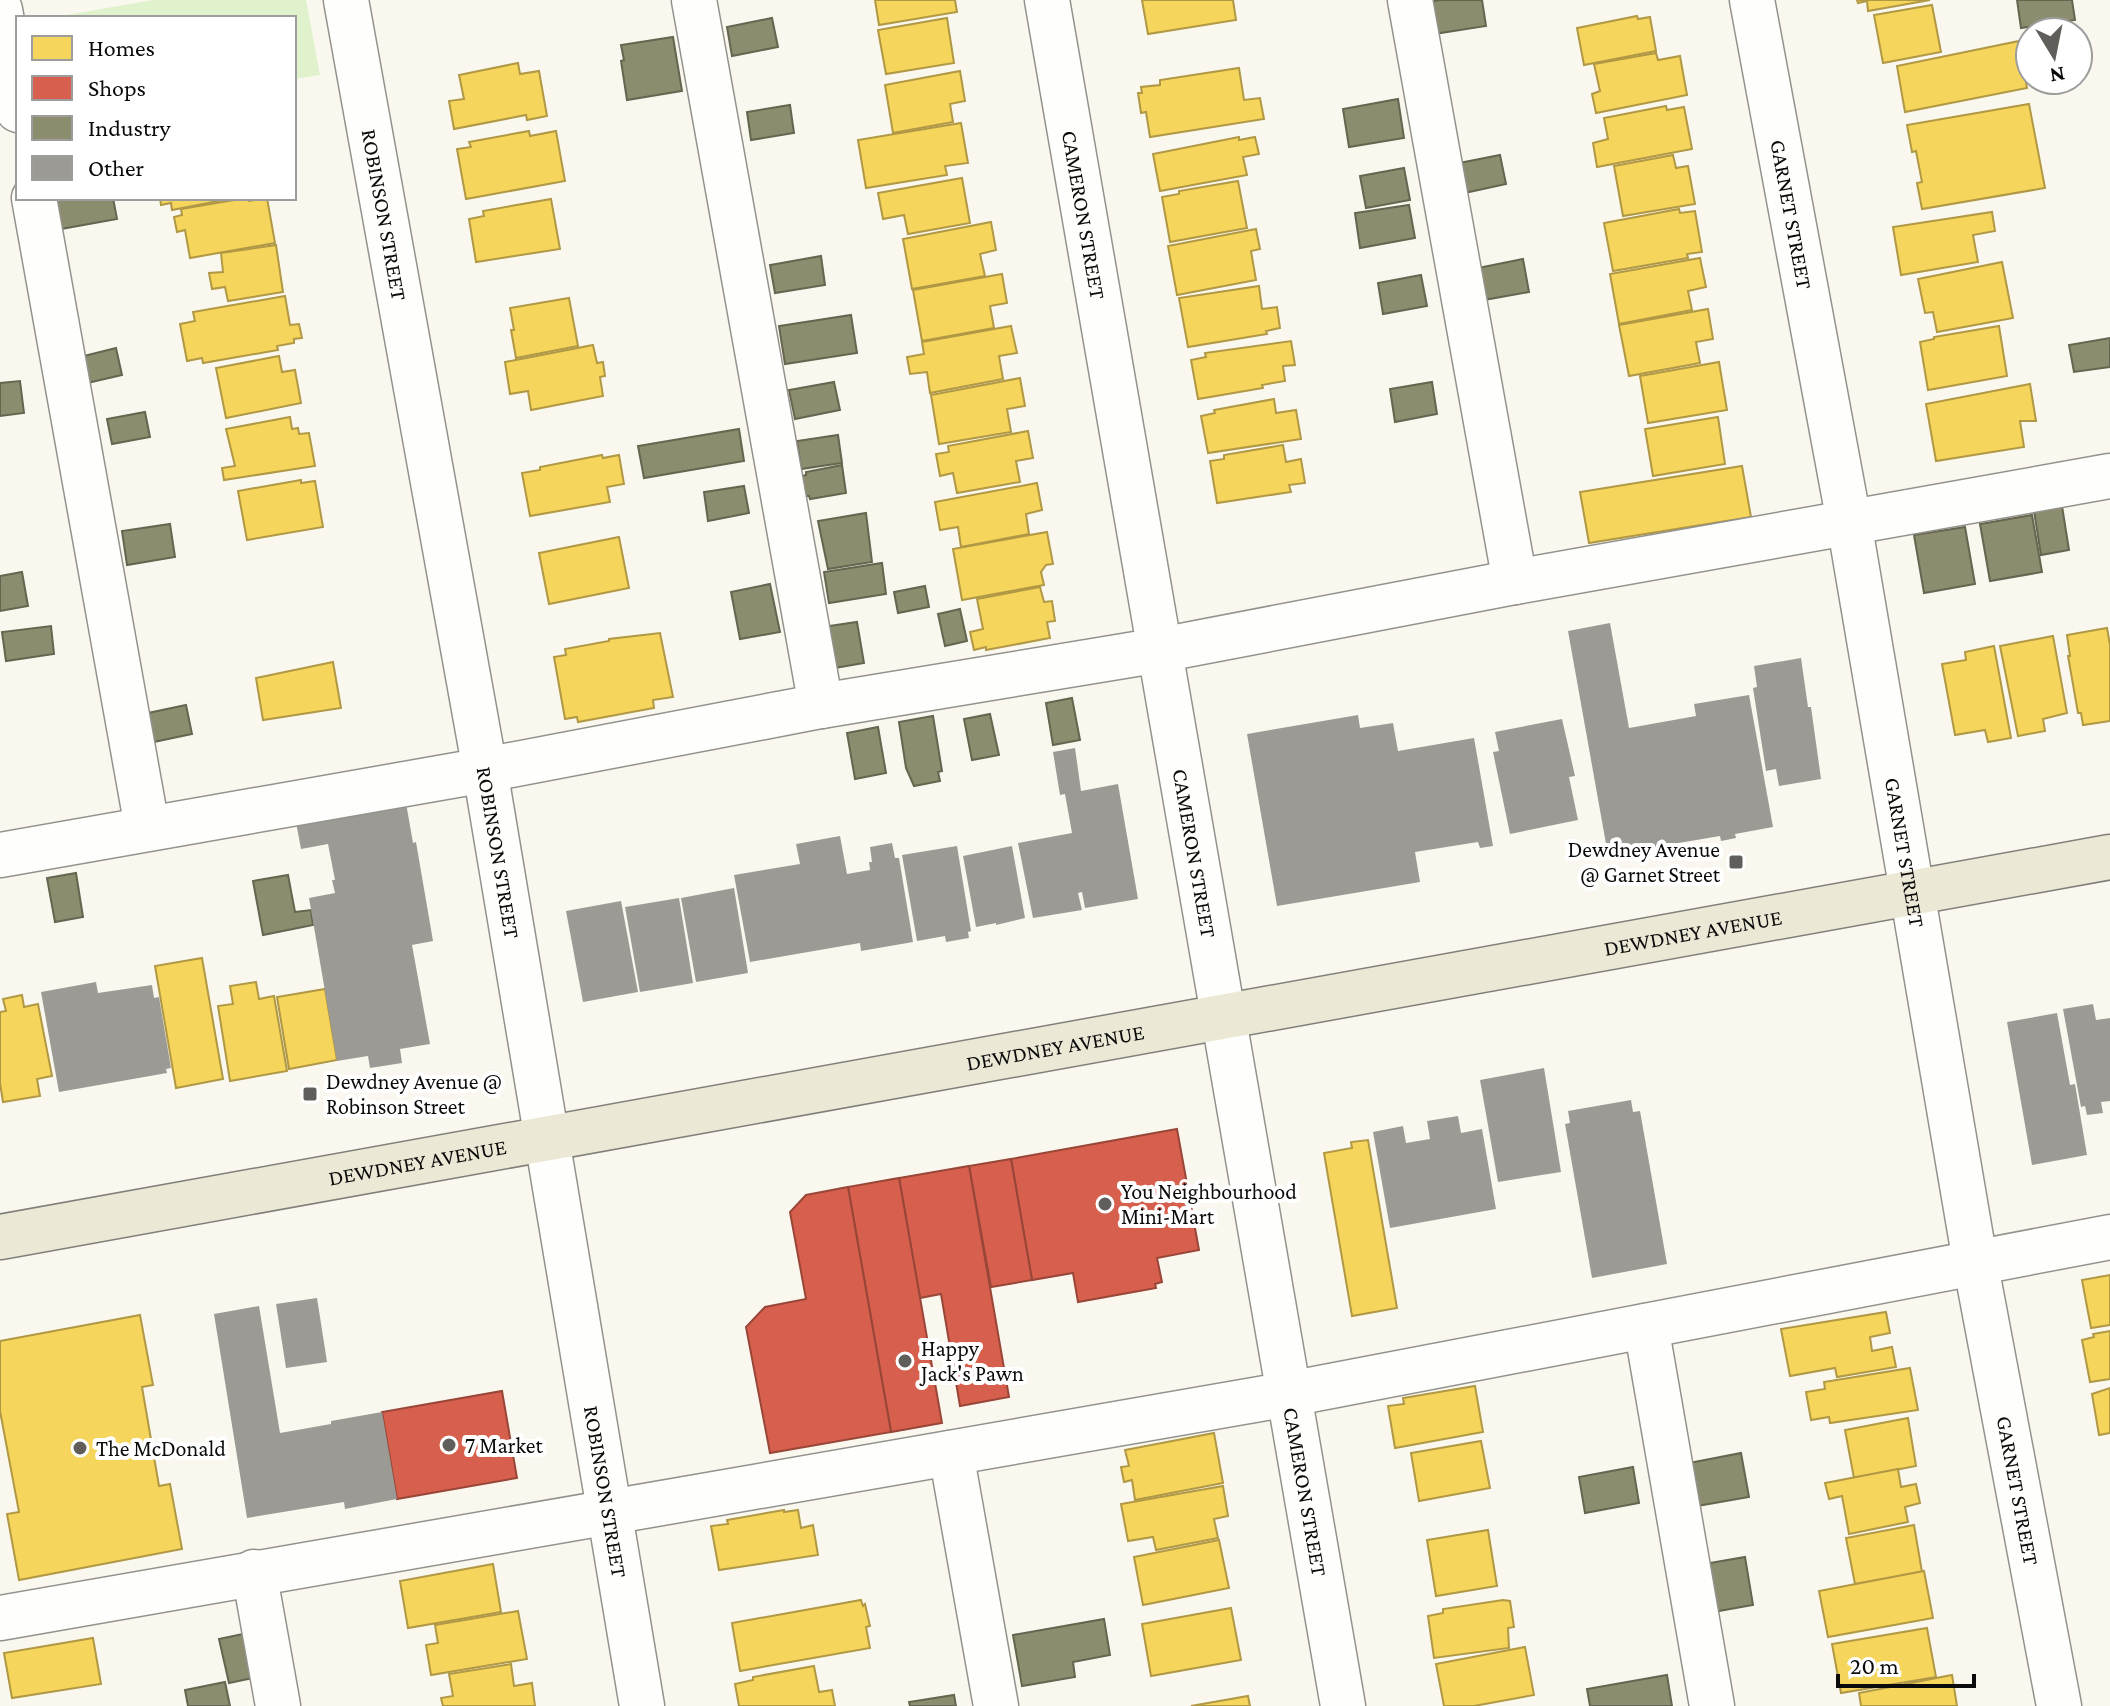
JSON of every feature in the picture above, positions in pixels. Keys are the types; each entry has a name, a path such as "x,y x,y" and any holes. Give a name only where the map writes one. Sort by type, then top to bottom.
{"main road":[{"name":"DEWDNEY AVENUE","path":"0,1237 2110,857"}],"street":[{"name":"ROBINSON STREET","path":"346,0 485,770 642,1706"},
{"path":"694,0 821,706"},
{"name":"CAMERON STREET","path":"1047,0 1343,1706"},
{"path":"1410,0 1515,582"},
{"name":"GARNET STREET","path":"1752,0 1849,522 1975,1261 2059,1706"},
{"path":"0,10 16,99"},
{"path":"34,200 147,827"},
{"path":"0,855 485,770 821,706 1160,650 1515,582 2110,476"},
{"path":"0,1618 1289,1394 2110,1237"},
{"path":"1646,1326 1712,1706"},
{"path":"951,1453 996,1706"},
{"path":"254,1572 278,1706"}],"green space":[{"path":"153,0 306,0 320,75 296,79 296,16 61,16"}],"building: Homes":[{"path":"875,0 955,0 957,12 879,25"},
{"path":"1142,0 1233,0 1236,20 1148,34"},
{"path":"1857,0 1930,0 1868,11 1867,1 1858,3"},
{"path":"1932,5 1941,52 1883,63 1874,15"},
{"path":"1637,16 1638,19 1650,17 1656,51 1584,65 1577,28"},
{"path":"947,18 954,63 886,74 878,30"},
{"path":"2014,42 2014,91 1905,112 1897,66"},
{"path":"1656,53 1658,60 1680,56 1687,95 1596,113 1592,94 1600,91 1594,64"},
{"path":"518,63 520,74 539,71 547,116 527,120 526,115 454,129 449,101 464,99 459,75"},
{"path":"1239,68 1244,100 1260,98 1264,119 1150,137 1146,112 1141,113 1138,93 1142,93 1141,87 1160,85 1160,80"},
{"path":"960,71 965,101 950,104 953,122 893,133 885,85"},
{"path":"2029,104 2045,188 1922,209 1917,183 1922,182 1907,125"},
{"path":"1666,106 1667,110 1684,107 1692,149 1597,167 1593,143 1608,139 1604,118"},
{"path":"961,123 968,163 945,166 947,175 866,188 858,140"},
{"path":"529,131 530,136 556,131 565,181 466,199 457,149 471,147 469,142"},
{"path":"1239,137 1239,140 1255,137 1259,154 1243,157 1247,175 1160,191 1153,154"},
{"path":"1673,155 1676,168 1688,166 1695,204 1623,216 1614,166"},
{"path":"962,178 970,223 908,234 904,215 883,219 878,193"},
{"path":"1238,181 1247,228 1170,242 1162,197"},
{"path":"551,199 560,249 476,262 469,219 484,216 483,211"},
{"path":"160,200 224,200 172,210 171,203 161,205"},
{"path":"234,200 267,200 275,243 190,258 185,230 177,232 174,217 182,215 181,209"},
{"path":"1679,209 1680,213 1695,211 1702,252 1687,254 1688,258 1613,271 1604,223"},
{"path":"1992,212 1995,231 1973,235 1978,262 1901,275 1893,227"},
{"path":"991,222 996,250 980,254 985,276 912,289 903,239"},
{"path":"1256,229 1260,249 1251,251 1256,280 1177,295 1168,246"},
{"path":"276,245 283,292 228,301 225,287 212,289 209,273 223,272 221,253"},
{"path":"1700,258 1706,287 1688,291 1692,310 1619,324 1610,274"},
{"path":"2002,262 2013,318 1937,332 1933,312 1925,313 1918,279"},
{"path":"1002,274 1007,303 990,306 994,328 922,341 913,290"},
{"path":"1259,286 1262,309 1277,307 1280,328 1266,331 1267,334 1188,347 1179,298"},
{"path":"285,296 290,325 299,324 302,338 277,346 278,350 203,363 202,358 187,361 180,324 195,321 193,312"},
{"path":"569,298 578,346 516,358 510,308"},
{"path":"1708,309 1713,339 1696,342 1700,363 1629,376 1619,325"},
{"path":"1011,326 1017,353 999,356 1003,379 930,393 927,372 910,374 907,357 924,354 922,342"},
{"path":"1999,326 2007,376 1928,390 1920,342"},
{"path":"1291,341 1295,365 1283,366 1285,381 1198,399 1191,360 1206,357 1205,353"},
{"path":"593,345 597,363 603,362 605,376 600,377 603,396 531,410 528,391 510,394 505,362"},
{"path":"279,356 282,372 295,370 301,403 226,418 216,368"},
{"path":"1719,362 1727,410 1648,423 1640,376"},
{"path":"1020,378 1025,406 1007,409 1011,432 939,444 931,395"},
{"path":"2030,384 2036,421 2020,421 2024,447 1936,461 1926,404"},
{"path":"1274,399 1276,413 1296,410 1301,439 1208,453 1201,416 1215,413 1214,410"},
{"path":"290,417 292,429 298,428 299,434 309,433 315,466 224,480 222,468 235,466 226,429"},
{"path":"1718,417 1725,464 1653,476 1645,429"},
{"path":"1028,431 1033,458 1016,461 1020,482 957,493 953,473 940,476 936,454 949,452 948,446"},
{"path":"1283,445 1286,462 1301,459 1305,483 1289,485 1291,492 1217,503 1210,461 1224,459 1224,455"},
{"path":"602,455 603,458 619,455 624,484 607,487 610,502 530,516 522,473"},
{"path":"1742,466 1751,517 1589,543 1580,492"},
{"path":"301,480 301,483 315,481 323,527 247,540 238,491"},
{"path":"1037,483 1042,510 1026,514 1029,534 961,547 958,527 940,530 935,502"},
{"path":"1047,532 1053,564 1046,565 1041,572 1044,585 962,600 953,549"},
{"path":"619,537 629,588 549,604 539,553"},
{"path":"1040,587 1044,602 1052,601 1055,621 1047,622 1050,638 974,650 970,632 983,629 977,599"},
{"path":"2107,628 2110,645 2110,721 2083,725 2081,713 2078,713 2067,635"},
{"path":"660,633 673,697 653,700 654,708 578,722 577,717 565,719 554,657 566,655 565,649 609,639"},
{"path":"2053,636 2067,713 2043,719 2045,731 2018,736 2000,646"},
{"path":"1994,646 2011,738 1988,742 1985,730 1955,735 1942,664 1966,660 1965,652"},
{"path":"333,662 341,708 263,720 256,678"},
{"path":"202,958 223,1079 176,1088 155,966"},
{"path":"256,982 259,999 274,996 287,1071 230,1081 218,1006 233,1004 230,986"},
{"path":"325,989 337,1060 289,1069 277,997"},
{"path":"22,995 24,1007 38,1004 52,1076 37,1079 40,1096 3,1102 0,1012 6,1011 3,999"},
{"path":"1368,1140 1397,1308 1352,1316 1324,1153 1352,1148 1351,1142"},
{"path":"2110,1275 2110,1325 2091,1328 2082,1280"},
{"path":"1886,1312 1890,1333 1870,1337 1872,1351 1892,1347 1896,1367 1837,1377 1835,1368 1790,1376 1781,1329"},
{"name":"The McDonald","path":"140,1315 153,1385 142,1387 159,1486 170,1484 182,1549 19,1580 7,1514 19,1512 0,1411 0,1341"},
{"path":"2110,1331 2110,1379 2090,1382 2082,1340"},
{"path":"1910,1368 1918,1410 1830,1423 1829,1417 1811,1420 1806,1392 1825,1389 1824,1382"},
{"path":"1475,1386 1483,1432 1395,1448 1388,1406 1404,1404 1403,1398"},
{"path":"2110,1388 2110,1433 2099,1435 2092,1394"},
{"path":"1908,1418 1916,1466 1854,1478 1845,1430"},
{"path":"1214,1433 1223,1483 1135,1500 1132,1480 1124,1482 1121,1467 1129,1466 1125,1450"},
{"path":"1481,1441 1490,1488 1419,1501 1411,1453"},
{"path":"1898,1469 1901,1487 1916,1484 1920,1503 1905,1507 1908,1522 1849,1534 1842,1496 1829,1499 1825,1483"},
{"path":"1223,1486 1228,1516 1214,1519 1218,1538 1156,1550 1153,1537 1128,1541 1121,1504"},
{"path":"798,1510 801,1528 813,1525 818,1555 719,1570 711,1526 728,1524 727,1520"},
{"path":"1914,1525 1922,1572 1855,1584 1846,1538"},
{"path":"1488,1530 1497,1586 1436,1596 1427,1540"},
{"path":"1219,1540 1229,1588 1143,1605 1134,1557"},
{"path":"493,1564 501,1612 408,1628 400,1581"},
{"path":"1924,1571 1933,1618 1828,1637 1819,1591"},
{"path":"861,1600 863,1606 865,1604 870,1626 866,1627 870,1648 740,1671 732,1623"},
{"path":"1510,1601 1514,1627 1508,1628 1509,1648 1434,1658 1428,1616 1443,1613 1443,1609"},
{"path":"1231,1608 1241,1660 1151,1676 1142,1624"},
{"path":"518,1611 527,1659 431,1675 426,1645 438,1643 435,1625"},
{"path":"1927,1628 1936,1677 1841,1693 1832,1644"},
{"path":"93,1638 101,1684 12,1698 4,1653"},
{"path":"1525,1647 1534,1695 1474,1706 1444,1706 1436,1664"},
{"path":"511,1664 514,1686 532,1683 535,1706 443,1706 441,1698 453,1696 449,1674"},
{"path":"814,1666 819,1692 832,1690 835,1706 739,1706 735,1684 753,1680 753,1677"},
{"path":"1952,1675 1957,1706 1861,1706 1859,1693"},
{"path":"1248,1696 1250,1706 1191,1706"}],"building: Shops":[{"name":"You Neighbourhood Mini-Mart","path":"1177,1129 1199,1250 1157,1258 1162,1282 1155,1284 1156,1288 1078,1302 1073,1273 1032,1280 1011,1159"},
{"path":"1011,1159 1032,1280 991,1287 969,1166"},
{"path":"969,1166 1009,1397 960,1406 941,1294 920,1298 899,1178"},
{"name":"Happy Jack's Pawn","path":"899,1178 942,1423 891,1432 848,1187"},
{"path":"848,1187 891,1432 770,1453 746,1327 765,1307 806,1299 790,1212 806,1195"},
{"name":"7 Market","path":"502,1391 517,1478 397,1499 382,1412"}],"building: Industry":[{"path":"1482,0 1486,26 1434,34 1429,2"},
{"path":"2017,0 2072,0 2074,16 2019,16"},
{"path":"772,18 778,47 732,56 727,27"},
{"path":"673,37 682,91 627,100 621,45"},
{"path":"1398,99 1404,138 1349,147 1343,109"},
{"path":"790,105 794,133 751,140 747,112"},
{"path":"1500,155 1506,184 1460,194 1454,164"},
{"path":"1404,168 1410,200 1366,208 1360,176"},
{"path":"56,200 113,200 117,219 61,229"},
{"path":"1409,205 1415,238 1360,248 1355,213"},
{"path":"821,256 825,285 775,293 770,265"},
{"path":"1523,259 1529,292 1484,300 1478,268"},
{"path":"1421,275 1427,306 1383,314 1378,283"},
{"path":"851,315 857,353 785,364 779,326"},
{"path":"2110,338 2110,367 2074,372 2069,345"},
{"path":"116,348 122,375 83,384 76,358"},
{"path":"20,381 24,413 0,416 0,383"},
{"path":"834,382 840,410 795,419 789,390"},
{"path":"1432,382 1437,414 1395,422 1390,389"},
{"path":"145,412 150,437 112,444 107,419"},
{"path":"739,429 744,461 644,478 638,446"},
{"path":"838,435 842,463 801,469 797,441"},
{"path":"842,465 846,493 810,499 806,496 802,476 806,472"},
{"path":"744,486 749,513 708,521 704,492"},
{"path":"2062,506 2069,550 2041,555 2034,511"},
{"path":"866,513 872,562 828,569 818,521"},
{"path":"2032,515 2042,572 1990,581 1980,524"},
{"path":"170,524 175,557 127,565 122,531"},
{"path":"1965,527 1975,584 1924,593 1914,535"},
{"path":"882,563 886,594 829,603 824,572"},
{"path":"22,572 28,606 0,611 0,576"},
{"path":"770,584 780,632 740,639 731,592"},
{"path":"925,586 929,607 898,613 894,592"},
{"path":"960,609 967,641 945,646 938,614"},
{"path":"857,622 864,663 829,669 822,627"},
{"path":"51,626 54,654 6,661 2,632"},
{"path":"1072,698 1080,740 1053,745 1046,703"},
{"path":"186,705 192,734 149,743 143,714"},
{"path":"990,714 999,755 972,760 964,719"},
{"path":"933,716 942,771 938,772 940,781 914,786 906,768 899,722"},
{"path":"878,727 886,773 855,779 847,733"},
{"path":"76,873 83,917 55,922 47,878"},
{"path":"288,875 295,912 311,910 313,925 263,935 253,881"},
{"path":"1741,1453 1749,1497 1697,1506 1689,1463"},
{"path":"1633,1467 1639,1503 1585,1513 1579,1477"},
{"path":"1745,1557 1753,1605 1713,1612 1704,1564"},
{"path":"1104,1619 1110,1655 1073,1662 1075,1677 1022,1686 1013,1635"},
{"path":"243,1634 253,1678 229,1683 219,1639"},
{"path":"1667,1675 1672,1706 1590,1706 1587,1689"},
{"path":"225,1682 230,1706 188,1706 185,1690"},
{"path":"954,1695 956,1706 910,1706 909,1702"}],"building: Other":[{"path":"1610,623 1629,728 1696,716 1694,704 1749,695 1773,827 1735,834 1736,838 1721,841 1720,836 1608,855 1568,631"},
{"path":"1801,658 1821,779 1779,786 1776,769 1766,771 1753,688 1757,687 1754,666"},
{"path":"1358,715 1360,728 1393,723 1398,751 1474,738 1493,846 1480,848 1478,842 1415,852 1420,882 1277,906 1247,734"},
{"path":"1562,719 1575,776 1569,777 1578,820 1510,834 1493,752 1499,751 1495,732"},
{"path":"1075,748 1081,791 1118,784 1138,899 1085,908 1082,892 1078,893 1082,910 1033,918 1018,843 1072,833 1065,794 1060,795 1053,752"},
{"path":"405,797 433,941 412,945 430,1044 400,1049 402,1063 370,1068 368,1056 337,1061 309,898 335,893 332,880 335,880 328,844 301,849 295,817"},
{"path":"840,836 847,874 870,870 870,847 892,843 895,858 899,858 913,942 861,951 860,943 750,962 734,875 800,864 796,844"},
{"path":"957,846 971,931 968,932 969,938 946,942 945,936 917,941 902,855"},
{"path":"1012,846 1025,918 976,927 963,856"},
{"path":"734,888 748,973 696,982 681,898"},
{"path":"679,898 693,983 640,992 625,907"},
{"path":"621,901 638,992 583,1002 566,911"},
{"path":"96,982 98,993 152,985 154,998 159,997 171,1068 166,1069 167,1073 59,1092 41,992"},
{"path":"2093,1004 2096,1020 2110,1018 2110,1101 2101,1102 2103,1113 2087,1115 2085,1106 2081,1107 2063,1009"},
{"path":"2057,1013 2070,1085 2075,1084 2087,1155 2032,1165 2007,1022"},
{"path":"1544,1068 1561,1172 1498,1182 1480,1080"},
{"path":"1631,1100 1633,1112 1640,1111 1667,1264 1592,1278 1565,1124 1570,1123 1568,1111"},
{"path":"1458,1116 1461,1133 1482,1129 1496,1209 1390,1228 1373,1132 1403,1126 1406,1143 1430,1139 1427,1121"},
{"path":"317,1298 327,1362 286,1368 276,1304"},
{"path":"259,1306 280,1433 382,1412 397,1499 345,1509 344,1502 247,1518 214,1314"}],"place":[{"name":"Dewdney Avenue @ Garnet Street","path":"1736,862"},
{"name":"Dewdney Avenue @ Robinson Street","path":"310,1094"},
{"name":"You Neighbourhood Mini-Mart","path":"1105,1204"},
{"name":"Happy Jack's Pawn","path":"905,1361"},
{"name":"7 Market","path":"449,1445"},
{"name":"The McDonald","path":"80,1448"}]}
